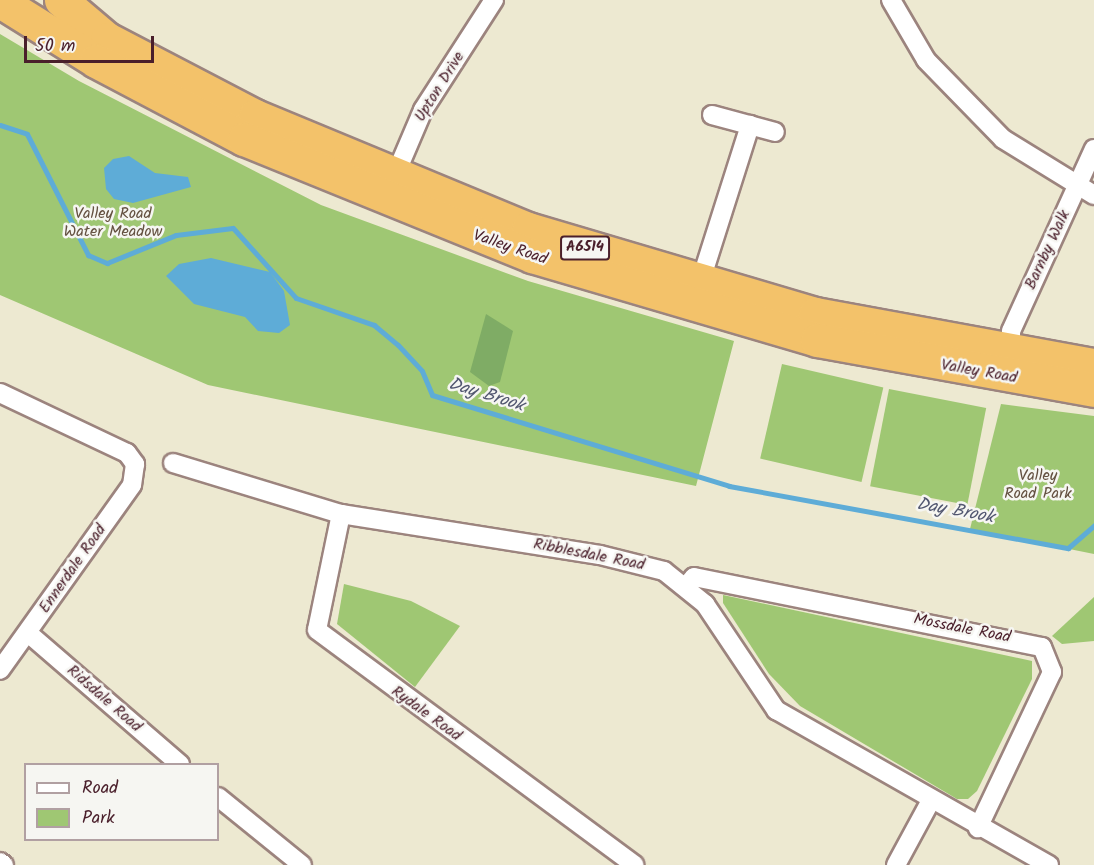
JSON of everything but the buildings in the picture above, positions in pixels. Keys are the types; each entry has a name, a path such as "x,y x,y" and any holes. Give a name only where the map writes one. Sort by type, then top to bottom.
{"highway":[{"name":"Valley Road","path":"61,0 107,39 389,189 532,256 696,296 885,355 1094,390"},
{"name":"Valley Road","path":"7,2 184,109 389,189"},
{"name":"Valley Road","path":"696,296 815,314 1010,353 1094,365"}],"street":[{"name":"Upton Drive","path":"389,189 423,110 494,0"},
{"path":"891,0 926,60 957,95 1003,139 1094,195"},
{"path":"712,115 775,132"},
{"path":"696,296 750,125"},
{"name":"Barnby Walk","path":"1010,353 1011,331 1094,148"},
{"name":"Ennerdale Road","path":"0,393 127,453 135,464 132,485 0,670"},
{"name":"Ribblesdale Road","path":"173,463 341,514 600,555 664,571 688,584 776,710 930,802 1048,865"},
{"name":"Rydale Road","path":"341,514 316,630 634,865"},
{"name":"Mossdale Road","path":"688,584 694,578 1042,647 1052,672 978,828"},
{"name":"Ridsdale Road","path":"28,633 178,763"},
{"path":"219,798 302,865"},
{"path":"896,865 930,802"},
{"path":"0,862 4,865"}],"green space":[{"name":"Valley Road Water Meadow","path":"0,34 79,81 321,205 528,281 734,341 696,486 208,385 0,295"},
{"path":"486,314 513,331 500,382 489,386 470,372"},
{"path":"782,364 883,387 862,482 760,459"},
{"path":"889,389 986,408 967,505 870,486"},
{"name":"Valley Road Park","path":"1001,404 1094,416 1094,554 970,529"},
{"path":"344,584 411,601 460,626 415,687 337,624"},
{"path":"723,595 1032,661 1032,679 977,791 968,799 957,799 800,706 769,674 723,603"},
{"path":"1094,597 1094,641 1062,644 1052,636"}],"water":[{"path":"129,156 155,173 188,177 191,187 133,203 114,199 106,189 104,168 113,159"},
{"path":"211,258 270,272 284,291 290,325 279,333 258,331 245,317 194,304 166,276 179,264"}],"waterway":[{"name":"Day Brook","path":"0,125 27,134 88,255 107,263 176,235 233,228 296,298 374,325 398,345 422,371 432,395 729,486 1068,548 1094,525"}]}
